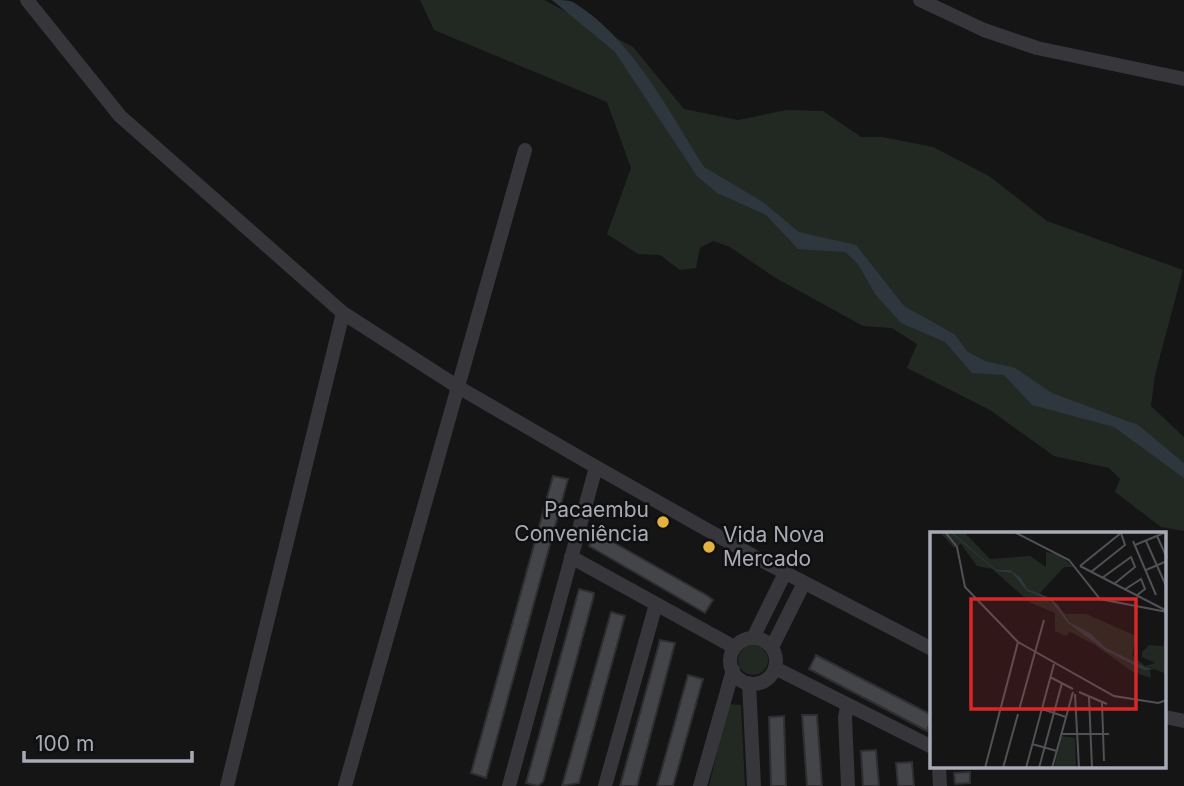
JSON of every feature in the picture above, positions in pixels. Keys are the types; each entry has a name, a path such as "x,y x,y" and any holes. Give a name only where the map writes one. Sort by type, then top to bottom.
{"street":[{"path":"27,0 120,116 343,313 458,387 596,467 785,573 930,648"},
{"path":"920,0 984,30 1037,48 1184,79"},
{"path":"345,786 525,150"},
{"path":"226,786 343,313"},
{"path":"509,786 596,467"},
{"path":"571,557 734,647"},
{"path":"785,573 753,638 734,647 730,661 740,679 749,683 767,679 775,668 772,647 804,583"},
{"path":"605,786 656,604"},
{"path":"753,638 772,647"},
{"path":"775,668 930,746"},
{"path":"700,786 733,670"},
{"path":"749,683 754,786"},
{"path":"848,706 845,718 848,786"},
{"path":"1166,717 1184,721"},
{"path":"939,768 940,786"}],"shaded area":[{"path":"420,0 544,0 633,47 684,109 738,120 787,110 823,111 861,137 882,137 933,147 989,176 1047,221 1183,270 1155,375 1151,406 1184,437 1184,531 1161,527 1115,492 1120,479 1109,468 1054,456 990,410 907,368 917,344 892,328 863,326 774,277 730,247 713,241 700,248 696,268 680,270 660,255 638,254 607,234 631,168 607,102 434,30"},
{"path":"552,0 573,2 613,35 647,77 704,167 763,202 799,232 856,245 904,306 954,334 968,352 985,361 1015,368 1052,393 1138,425 1184,463 1184,478 1114,427 1032,405 1004,375 972,373 945,342 901,323 875,294 858,264 845,252 798,249 766,215 717,193 697,176 615,52"},
{"path":"753,645 764,649 768,660 764,671 753,675 742,671 738,660 742,649"},
{"path":"728,704 741,705 745,786 709,786"}],"building":[{"path":"553,476 568,479 486,778 471,773"},
{"path":"597,533 708,596 713,600 705,613 589,546"},
{"path":"579,589 594,593 593,599 543,782 538,786 526,783"},
{"path":"611,612 625,616 579,783 562,786"},
{"path":"660,640 675,643 637,786 620,786"},
{"path":"816,655 930,714 927,731 809,669"},
{"path":"688,675 703,679 673,786 657,786"},
{"path":"802,715 817,715 822,786 807,786"},
{"path":"784,716 786,786 771,786 769,717"},
{"path":"876,750 879,786 863,786 861,751"},
{"path":"912,762 914,786 898,786 896,763"},
{"path":"970,772 970,783 955,784 954,773"}],"place":[{"name":"Pacaembu Conveniência","path":"663,522"},
{"name":"Vida Nova Mercado","path":"709,547"}]}
